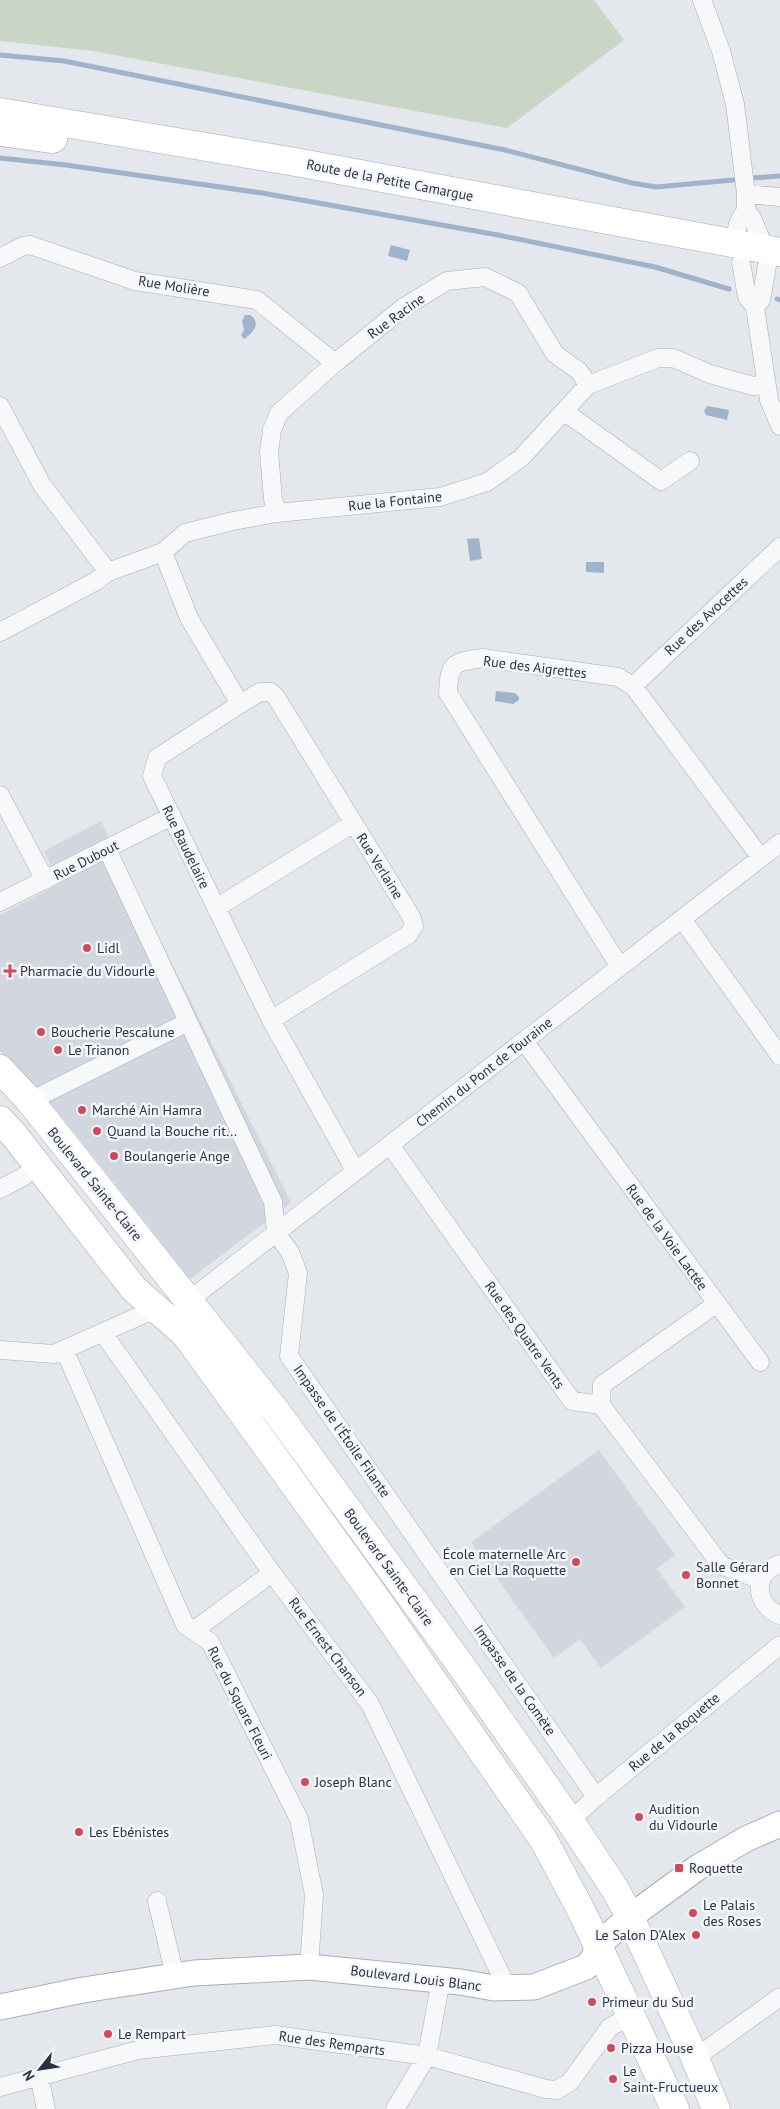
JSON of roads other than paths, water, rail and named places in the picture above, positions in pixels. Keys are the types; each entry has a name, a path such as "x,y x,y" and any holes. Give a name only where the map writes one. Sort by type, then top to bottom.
{"main road":[{"name":"Route de la Petite Camargue","path":"0,112 301,163 762,257"},
{"name":"Route de la Petite Camargue","path":"0,132 52,138 300,177 614,237 762,257"},
{"name":"Boulevard Sainte-Claire","path":"0,1069 30,1102 191,1317 373,1595 544,1839 581,1910 675,2109"},
{"name":"Boulevard Sainte-Claire","path":"0,1120 134,1289 158,1311 191,1317 288,1427 460,1664 616,1889 695,2058 716,2109"},
{"path":"544,1839 570,1821"},
{"name":"Boulevard Louis Blanc","path":"0,2007 83,1990 194,1973 309,1967 441,1980 503,1989 534,1987 586,1967 594,1958 597,1946 630,1917 697,1868 746,1839 780,1824"}],"street":[{"path":"702,0 721,52 735,104 746,203 762,257 761,300 755,307"},
{"path":"746,203 780,197"},
{"path":"746,203 740,217 735,239 762,257"},
{"name":"Rue Molière","path":"0,258 22,246 30,245 135,281 257,300 335,362"},
{"path":"762,257 747,297 755,307 769,400 780,426"},
{"name":"Rue Racine","path":"277,513 272,499 269,452 272,430 279,413 335,362 404,307 447,281 485,277 518,293 555,354 579,371 588,385"},
{"name":"Rue la Fontaine","path":"0,632 96,581 108,572 163,552 185,533 233,521 277,513 440,497 487,482 521,458 588,385 658,358 673,358 710,374 753,386 766,384"},
{"path":"0,406 42,485 108,572"},
{"path":"565,412 661,481 690,462"},
{"name":"Rue des Avocettes","path":"632,686 780,547"},
{"path":"163,552 189,618 240,704"},
{"name":"Rue des Aigrettes","path":"620,967 448,693 448,674 454,666 462,661 483,658 618,677 632,686 761,858"},
{"name":"Rue Verlaine","path":"240,704 260,692 271,692 276,698 412,918 414,926 408,934 271,1020"},
{"name":"Rue Baudelaire","path":"240,704 157,758 152,776 271,1020 352,1165 357,1170"},
{"path":"0,795 45,880"},
{"name":"Rue Dubout","path":"0,902 172,816"},
{"path":"216,908 354,824"},
{"name":"Chemin du Pont de Touraine","path":"191,1317 276,1233 780,843"},
{"path":"107,849 273,1202 276,1233"},
{"path":"682,920 780,1056"},
{"path":"30,1102 188,1022"},
{"name":"Rue de la Voie Lactée","path":"524,1041 716,1304 602,1386 601,1405"},
{"name":"Rue des Quatre Vents","path":"390,1145 572,1402 601,1405"},
{"path":"0,1189 38,1166"},
{"name":"Impasse de l'Étoile Filante","path":"276,1233 290,1252 298,1274 289,1356 434,1563"},
{"path":"716,1304 760,1362"},
{"path":"0,1350 54,1354 144,1314 158,1311"},
{"name":"Rue Ernest Chanson","path":"103,1333 272,1573 370,1704 504,1979 503,1989"},
{"name":"Rue du Square Fleuri","path":"64,1349 185,1625 210,1642 299,1819 314,1895 309,1967"},
{"path":"601,1405 718,1561 723,1566 761,1580"},
{"name":"Impasse de la Comète","path":"434,1563 596,1797"},
{"path":"780,1564 771,1567 761,1580 760,1594 767,1608 780,1615"},
{"path":"193,1631 272,1573"},
{"name":"Rue de la Roquette","path":"570,1821 596,1797 780,1645"},
{"path":"157,1901 175,1976"},
{"path":"394,2109 427,2056 441,1980"},
{"path":"695,2058 780,1997"},
{"name":"Rue des Remparts","path":"0,2087 138,2050 275,2035 427,2056 546,2089 557,2090 570,2082 610,2027 632,2016"},
{"path":"39,2076 46,2109"}],"water":[{"path":"391,245 410,250 407,261 388,256"},
{"path":"245,315 250,315 254,318 256,325 253,331 244,339 241,335 244,330 242,321"},
{"path":"707,406 729,410 727,420 706,415 704,411"},
{"path":"479,538 482,559 470,561 467,539"},
{"path":"586,562 604,562 604,573 586,572"},
{"path":"496,691 515,693 519,700 513,704 495,701"}],"waterway":[{"path":"0,55 64,61 505,150 632,183 656,187 733,180"},
{"path":"0,158 66,165 262,193 498,235 655,267 729,289"},
{"path":"752,178 780,176"}],"place":[{"name":"Lidl","path":"87,948"},
{"name":"Pharmacie du Vidourle","path":"10,971"},
{"name":"Boucherie Pescalune","path":"41,1032"},
{"name":"Le Trianon","path":"58,1050"},
{"name":"Marché Ain Hamra","path":"82,1110"},
{"name":"Quand la Bouche rit...","path":"97,1131"},
{"name":"Boulangerie Ange","path":"114,1156"},
{"name":"École maternelle Arc en Ciel La Roquette","path":"576,1562"},
{"name":"Salle Gérard Bonnet","path":"686,1575"},
{"name":"Joseph Blanc","path":"305,1782"},
{"name":"Audition du Vidourle","path":"639,1817"},
{"name":"Les Ebénistes","path":"79,1832"},
{"name":"Roquette","path":"679,1868"},
{"name":"Le Palais des Roses","path":"693,1913"},
{"name":"Le Salon D'Alex","path":"696,1935"},
{"name":"Primeur du Sud","path":"592,2002"},
{"name":"Le Rempart","path":"108,2034"},
{"name":"Pizza House","path":"611,2048"},
{"name":"Le Saint-Fructueux","path":"613,2079"}]}
